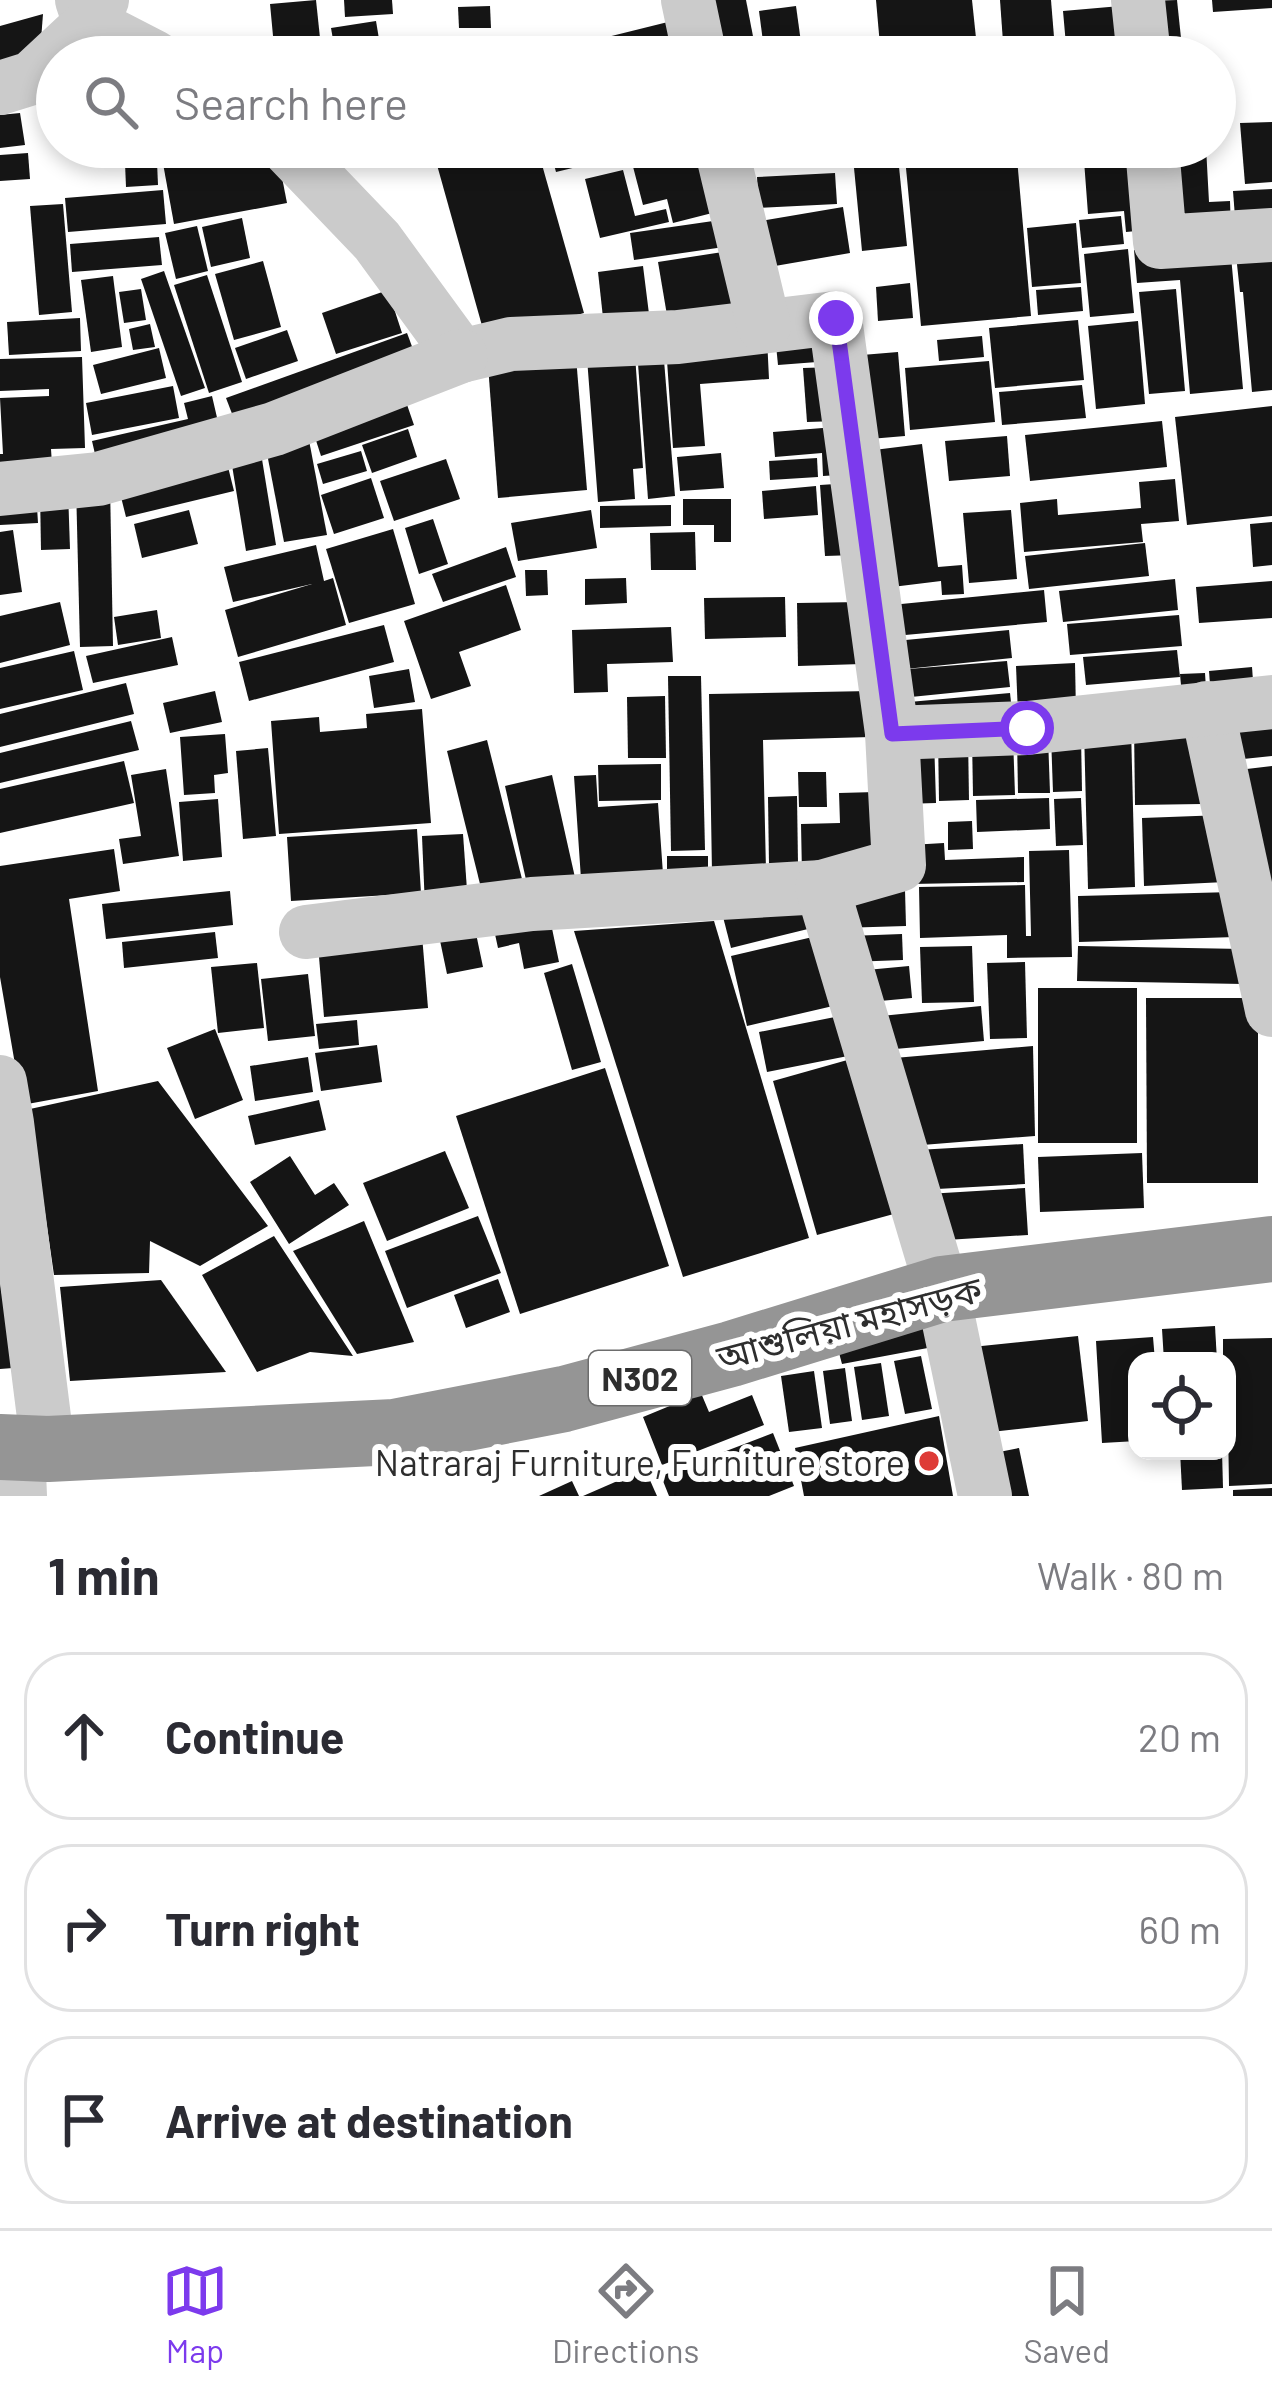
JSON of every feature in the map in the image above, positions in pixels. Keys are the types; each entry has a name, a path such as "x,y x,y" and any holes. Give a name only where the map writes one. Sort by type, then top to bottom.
{"highway":[{"name":"আশুলিয়া মহাসড়ক","path":"21,1460 395,1432 585,1393 942,1289 1272,1249"}],"street":[{"path":"688,0 696,36"},
{"path":"1138,0 1142,36"},
{"path":"67,36 91,8 127,36"},
{"path":"0,88 36,73"},
{"path":"306,168 376,241 461,356"},
{"path":"726,168 764,326"},
{"path":"1154,168 1160,242 1272,235"},
{"path":"0,489 98,479 274,429 461,356 512,344 678,337 836,318 892,734 898,865 822,887 532,904 306,932"},
{"path":"892,734 1027,728 1272,702"},
{"path":"1208,709 1272,1010"},
{"path":"822,887 942,1289 985,1496"},
{"path":"0,1082 8,1123 21,1460"}],"building":[{"path":"316,0 320,36 273,36 270,4"},
{"path":"344,0 392,0 393,14 345,17"},
{"path":"696,0 746,0 753,36 703,36"},
{"path":"876,0 972,0 976,36 879,36"},
{"path":"1000,0 1051,0 1054,36 1003,36"},
{"path":"1177,0 1181,36 1153,36 1149,1"},
{"path":"1212,0 1272,0 1272,8 1213,12"},
{"path":"1132,5 1134,36 1065,36 1063,11"},
{"path":"490,6 491,28 459,28 458,7"},
{"path":"796,6 800,36 762,36 759,11"},
{"path":"43,14 36,55 0,69 0,26"},
{"path":"680,19 684,36 612,36"},
{"path":"376,21 378,36 332,36 331,28"},
{"path":"20,113 25,145 0,148 0,115"},
{"path":"1272,122 1272,182 1245,184 1240,123"},
{"path":"28,153 30,179 0,181 0,155"},
{"path":"125,168 157,168 158,185 126,187"},
{"path":"164,168 280,168 287,203 174,224"},
{"path":"438,168 543,168 584,313 486,340"},
{"path":"633,168 713,168 724,210 673,223 667,199 643,205"},
{"path":"854,168 899,168 907,246 862,251"},
{"path":"906,168 1018,168 1031,316 921,326"},
{"path":"1085,168 1151,168 1157,229 1126,232 1124,211 1088,214"},
{"path":"1161,168 1207,168 1209,202 1230,201 1231,231 1164,235"},
{"path":"623,170 635,216 666,209 669,222 600,238 585,179"},
{"path":"835,173 837,204 759,208 757,177"},
{"path":"1272,189 1272,228 1236,230 1233,191"},
{"path":"163,190 166,224 68,232 65,198"},
{"path":"63,204 72,312 39,315 30,206"},
{"path":"843,207 850,253 752,270 743,224"},
{"path":"1121,216 1124,244 1082,248 1079,220"},
{"path":"242,218 250,258 211,267 202,227"},
{"path":"727,219 731,246 634,260 630,233"},
{"path":"1076,223 1081,283 1032,287 1027,228"},
{"path":"197,226 208,271 176,279 165,233"},
{"path":"159,237 162,265 72,272 70,244"},
{"path":"1272,243 1272,390 1252,392 1235,246"},
{"path":"1230,245 1243,389 1190,394 1180,280 1137,283 1134,250"},
{"path":"742,249 752,320 670,333 658,262"},
{"path":"1128,249 1134,313 1090,317 1084,254"},
{"path":"263,261 281,327 234,340 215,274"},
{"path":"643,266 651,330 605,336 598,272"},
{"path":"164,271 205,388 181,396 141,279"},
{"path":"207,275 242,382 209,393 174,285"},
{"path":"113,276 122,347 91,352 81,280"},
{"path":"910,283 913,318 878,321 876,287"},
{"path":"1081,287 1083,311 1038,315 1036,290"},
{"path":"141,289 146,320 124,323 119,292"},
{"path":"1176,289 1185,391 1149,394 1139,292"},
{"path":"388,290 402,333 336,354 322,313"},
{"path":"80,318 81,351 9,355 7,322"},
{"path":"1078,320 1084,380 995,388 989,328"},
{"path":"1138,321 1145,404 1096,409 1088,326"},
{"path":"150,324 155,347 133,350 129,329"},
{"path":"287,330 298,361 246,379 235,348"},
{"path":"828,330 830,361 778,365 775,335"},
{"path":"407,333 420,368 239,432 226,398"},
{"path":"982,336 984,357 939,361 937,340"},
{"path":"767,338 769,379 700,384 705,446 673,448 666,346"},
{"path":"159,348 166,378 101,394 93,365"},
{"path":"663,348 675,496 648,499 637,350"},
{"path":"898,352 905,436 858,440 850,356"},
{"path":"635,355 643,468 633,469 635,499 598,502 587,358"},
{"path":"82,357 85,448 51,449 53,480 0,483 0,398 49,396 49,389 0,391 0,359"},
{"path":"576,357 587,490 498,498 488,365"},
{"path":"989,361 995,422 910,430 905,368"},
{"path":"834,367 838,421 807,422 803,368"},
{"path":"1082,385 1086,418 1002,425 999,392"},
{"path":"173,386 179,418 92,435 86,403"},
{"path":"212,396 222,439 98,467 92,441 188,419 184,403"},
{"path":"404,396 414,425 321,456 312,428"},
{"path":"1272,406 1272,516 1187,525 1175,417"},
{"path":"1162,421 1167,467 1030,481 1025,435"},
{"path":"835,427 839,475 823,476 822,453 775,457 773,432"},
{"path":"408,429 417,457 372,473 362,445"},
{"path":"308,435 327,535 284,542 265,443"},
{"path":"1007,436 1010,476 949,481 945,441"},
{"path":"922,444 938,567 962,565 964,594 942,595 941,581 884,588 866,451"},
{"path":"260,447 276,545 246,551 230,453"},
{"path":"224,451 234,491 126,517 116,477"},
{"path":"361,451 367,471 323,484 317,464"},
{"path":"721,453 724,488 680,491 677,457"},
{"path":"817,458 818,477 770,480 769,461"},
{"path":"446,459 460,499 394,521 380,481"},
{"path":"371,478 384,518 334,534 321,495"},
{"path":"1175,479 1179,521 1141,524 1143,542 1024,552 1020,503 1057,499 1058,515 1141,508 1139,482"},
{"path":"851,483 856,555 825,556 820,485"},
{"path":"110,484 113,646 80,647 76,485"},
{"path":"816,486 818,515 764,519 762,491"},
{"path":"40,491 68,491 70,549 41,550"},
{"path":"36,492 38,523 0,525 0,494"},
{"path":"683,499 731,499 731,542 714,542 714,525 683,525"},
{"path":"671,505 671,526 600,528 600,506"},
{"path":"189,510 198,544 142,558 134,524"},
{"path":"591,510 597,548 518,561 511,523"},
{"path":"1011,510 1017,579 969,583 963,513"},
{"path":"433,519 448,564 419,574 405,528"},
{"path":"1272,522 1272,565 1253,567 1250,524"},
{"path":"393,529 415,604 349,623 326,549"},
{"path":"13,530 22,592 0,595 0,532"},
{"path":"695,532 696,570 651,570 650,533"},
{"path":"1145,543 1149,576 1029,589 1025,556"},
{"path":"316,545 324,581 333,578 346,625 238,657 225,610 312,584 233,602 224,567"},
{"path":"506,547 516,577 443,602 432,574"},
{"path":"525,570 547,570 548,595 526,596"},
{"path":"626,578 627,603 585,605 585,579"},
{"path":"1175,579 1178,610 1063,622 1059,591"},
{"path":"1272,581 1272,618 1199,623 1196,587"},
{"path":"506,585 521,630 459,652 471,686 431,699 404,621"},
{"path":"1044,590 1047,622 883,637 881,606"},
{"path":"785,597 786,637 705,639 704,598"},
{"path":"60,602 70,645 0,663 0,616"},
{"path":"861,602 862,664 798,666 797,603"},
{"path":"157,610 161,638 118,645 114,617"},
{"path":"1179,615 1182,646 1070,655 1067,624"},
{"path":"384,625 394,662 249,701 239,662"},
{"path":"671,627 673,662 607,664 608,692 574,693 572,630"},
{"path":"1009,630 1012,658 896,670 1007,661 1010,687 891,699 885,642"},
{"path":"172,637 178,665 93,683 86,656"},
{"path":"1177,650 1180,677 1086,685 1083,657"},
{"path":"74,651 83,690 0,709 0,668"},
{"path":"1075,663 1076,712 1018,715 1016,666"},
{"path":"1252,667 1254,694 1211,698 1209,671"},
{"path":"409,669 415,702 374,708 369,676"},
{"path":"1205,673 1207,706 1183,708 1180,674"},
{"path":"668,676 701,676 705,850 671,851"},
{"path":"126,683 134,714 0,747 0,714"},
{"path":"215,691 222,722 170,733 163,703"},
{"path":"871,691 871,737 763,740 766,871 712,873 709,694"},
{"path":"1010,693 1013,720 898,703"},
{"path":"665,696 666,758 628,758 627,697"},
{"path":"1272,708 1272,756 1224,761 1219,713"},
{"path":"422,709 431,823 279,834 271,721 319,717 320,732 367,728 366,714"},
{"path":"131,721 139,750 0,783 0,753"},
{"path":"1200,723 1202,804 1135,805 1134,724"},
{"path":"1131,728 1135,887 1088,889 1084,729"},
{"path":"225,734 228,773 214,775 215,793 184,795 180,737"},
{"path":"1051,736 1081,736 1082,791 1053,792"},
{"path":"938,737 968,737 969,800 939,801"},
{"path":"972,737 1013,737 1015,795 973,796"},
{"path":"1017,737 1048,737 1050,793 1018,793"},
{"path":"934,739 936,803 903,804 901,740"},
{"path":"487,740 524,887 483,896 447,751"},
{"path":"268,748 276,836 243,839 236,751"},
{"path":"124,761 134,803 0,833 0,789"},
{"path":"661,764 661,800 599,801 598,765"},
{"path":"1272,766 1272,963 1230,771"},
{"path":"166,769 179,856 123,864 119,839 141,836 131,775"},
{"path":"798,772 826,772 827,807 799,807"},
{"path":"552,775 576,882 529,893 505,786"},
{"path":"596,775 598,807 658,803 663,874 581,879 574,776"},
{"path":"876,792 878,854 802,875 801,824 840,823 839,793"},
{"path":"797,796 798,864 769,865 768,797"},
{"path":"1049,798 1050,829 977,832 976,800"},
{"path":"1081,798 1083,845 1056,846 1054,799"},
{"path":"218,799 222,857 183,861 179,802"},
{"path":"1223,815 1225,882 1144,886 1142,818"},
{"path":"972,821 973,849 948,850 948,822"},
{"path":"417,829 421,893 291,901 287,837"},
{"path":"463,834 468,904 425,907 422,836"},
{"path":"944,843 945,860 1024,857 1024,882 911,884 910,845"},
{"path":"114,849 120,891 69,899 98,1091 22,1105 0,977 0,866"},
{"path":"1069,850 1072,957 1007,958 1007,935 920,938 919,887 1025,885 1026,936 1031,936 1029,851"},
{"path":"667,856 708,856 708,885 667,885"},
{"path":"802,889 812,928 731,948 721,909"},
{"path":"905,890 906,926 840,928 840,892"},
{"path":"230,891 233,925 106,939 102,904"},
{"path":"1233,892 1235,937 1079,942 1078,896"},
{"path":"549,914 559,962 524,969 519,943 498,948 493,925"},
{"path":"714,921 809,1238 683,1277 574,931"},
{"path":"474,924 483,967 447,974 438,931"},
{"path":"215,932 218,958 124,968 122,942"},
{"path":"902,934 903,960 850,962 849,936"},
{"path":"422,935 428,1008 324,1017 318,945"},
{"path":"817,936 833,1006 747,1026 731,956"},
{"path":"972,946 974,1002 922,1003 920,947"},
{"path":"1078,946 1243,949 1243,984 1077,981"},
{"path":"1025,962 1027,1038 990,1039 987,963"},
{"path":"257,963 264,1028 218,1033 211,967"},
{"path":"572,964 601,1062 572,1070 544,973"},
{"path":"909,966 912,998 859,1003 856,971"},
{"path":"308,974 315,1036 268,1041 261,979"},
{"path":"1038,988 1137,988 1137,1143 1038,1143"},
{"path":"1146,998 1258,998 1258,1183 1147,1183"},
{"path":"981,1006 984,1041 873,1051 871,1017"},
{"path":"845,1015 853,1055 767,1072 759,1032"},
{"path":"357,1020 359,1045 319,1049 316,1024"},
{"path":"215,1029 243,1100 195,1119 167,1048"},
{"path":"377,1045 382,1082 321,1091 315,1053"},
{"path":"1033,1046 1035,1136 910,1146 883,1059"},
{"path":"308,1057 313,1092 255,1101 250,1066"},
{"path":"858,1057 901,1212 817,1235 773,1081"},
{"path":"605,1068 669,1266 520,1314 456,1116"},
{"path":"158,1081 268,1226 200,1266 150,1241 149,1273 54,1275 30,1109"},
{"path":"319,1100 326,1130 255,1145 248,1116"},
{"path":"1023,1144 1025,1184 919,1190 917,1150"},
{"path":"445,1151 469,1208 387,1241 363,1183"},
{"path":"1142,1153 1144,1208 1040,1212 1038,1157"},
{"path":"290,1156 315,1195 334,1183 349,1205 289,1244 250,1182"},
{"path":"1025,1188 1028,1235 930,1241 927,1194"},
{"path":"478,1216 501,1273 407,1308 385,1251"},
{"path":"364,1221 414,1342 357,1354 293,1251"},
{"path":"274,1236 353,1356 310,1352 257,1372 202,1275"},
{"path":"498,1279 510,1312 466,1328 454,1295"},
{"path":"161,1280 226,1372 70,1381 60,1287"},
{"path":"0,1281 13,1368 0,1369"},
{"path":"926,1305 933,1347 842,1364 838,1349"},
{"path":"1215,1326 1216,1352 1163,1352 1162,1329"},
{"path":"1078,1336 1088,1421 982,1433 972,1347"},
{"path":"1153,1337 1154,1352 1128,1352 1128,1442 1102,1443 1096,1341"},
{"path":"1272,1338 1272,1484 1229,1486 1229,1460 1236,1460 1236,1352 1223,1352 1223,1339"},
{"path":"921,1356 932,1409 905,1414 894,1361"},
{"path":"881,1363 889,1416 862,1420 854,1367"},
{"path":"845,1368 852,1421 830,1424 823,1371"},
{"path":"814,1371 822,1428 789,1432 781,1376"},
{"path":"701,1393 709,1412 752,1395 764,1425 662,1465 643,1417"},
{"path":"939,1416 953,1496 804,1496 795,1448"},
{"path":"773,1433 794,1486 769,1496 669,1496 661,1476"},
{"path":"1019,1448 1029,1496 992,1496 984,1455"},
{"path":"1180,1460 1222,1460 1223,1488 1182,1490"},
{"path":"645,1469 657,1496 583,1496"},
{"path":"572,1481 579,1496 539,1496"},
{"path":"1272,1488 1272,1496 1233,1496 1233,1490"}],"place":[{"name":"Natraraj Furniture, Furniture store","path":"929,1461"}],"route":[{"path":"836,318 892,734 1027,728"}]}
